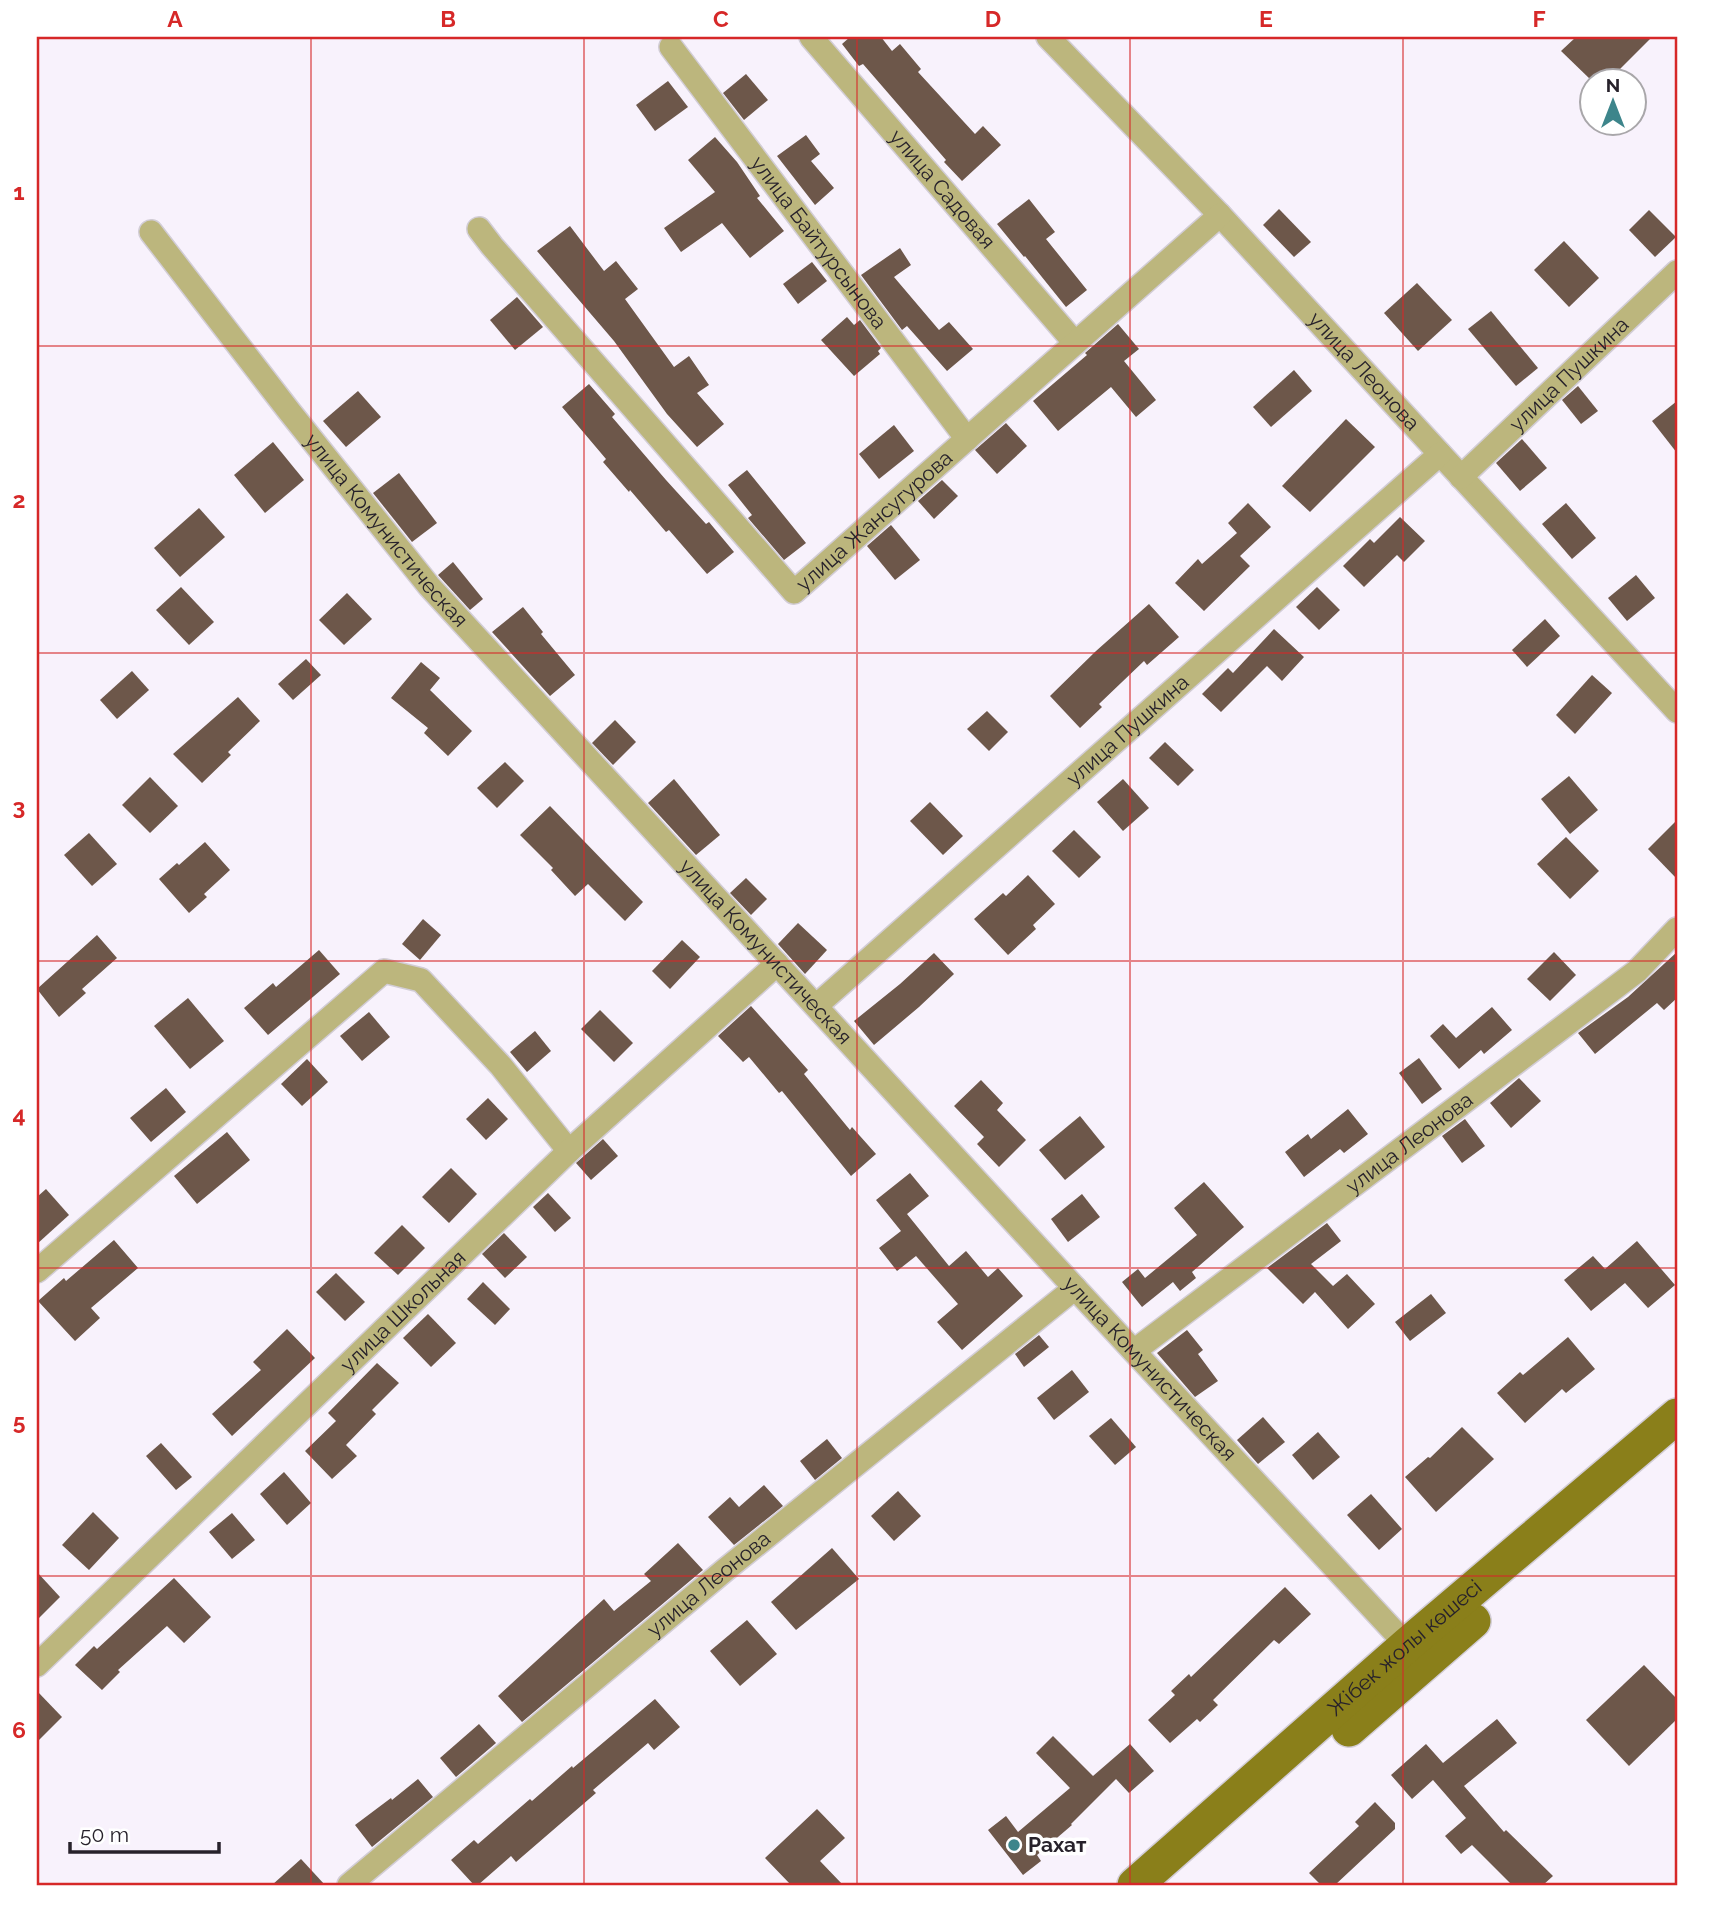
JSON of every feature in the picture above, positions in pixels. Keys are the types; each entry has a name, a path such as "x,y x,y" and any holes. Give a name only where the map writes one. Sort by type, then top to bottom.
{"main road":[{"name":"Жібек жолы көшесі","path":"1170,1885 1416,1654 1677,1416"},
{"name":"Жібек жолы көшесі","path":"1135,1885 1677,1443"}],"street":[{"name":"улица Садовая","path":"811,37 1075,343"},
{"name":"улица Леонова","path":"1048,37 1220,215 1677,711"},
{"name":"улица Байтурсынова","path":"671,47 967,439"},
{"name":"улица Жансугурова","path":"479,229 794,592 1220,215"},
{"name":"улица Комунистическая","path":"152,232 289,411 429,586 1074,1288 1416,1654"},
{"name":"улица Пушкина","path":"1461,477 1677,272"},
{"name":"улица Пушкина","path":"816,1006 1440,454"},
{"name":"улица Леонова","path":"1135,1351 1637,971 1677,929"},
{"name":"улица Школьная","path":"37,1665 569,1151 777,964"},
{"path":"37,1271 384,971 421,980 501,1066 569,1151"},
{"name":"улица Леонова","path":"349,1885 725,1570 1074,1288"}],"building":[{"path":"850,37 881,37 892,51 900,44 921,69 918,72 975,134 983,126 1001,145 962,181 863,64 859,66 842,44"},
{"path":"1576,37 1652,37 1623,66 1578,67 1561,51"},
{"path":"746,74 768,100 744,120 723,93"},
{"path":"668,81 688,107 655,131 636,105"},
{"path":"806,135 820,154 811,161 834,188 815,205 777,156"},
{"path":"715,137 737,162 760,196 757,198 784,231 750,258 722,223 681,252 664,228 715,192 688,160"},
{"path":"1029,199 1055,232 1046,239 1087,290 1066,307 997,224"},
{"path":"1279,209 1311,242 1294,257 1263,225"},
{"path":"1649,210 1676,237 1655,257 1629,230"},
{"path":"570,226 604,271 616,261 638,289 625,299 674,367 689,356 709,385 697,393 724,424 697,447 667,414 614,341 537,251"},
{"path":"1564,241 1599,278 1569,307 1534,270"},
{"path":"900,248 911,265 894,277 939,330 949,322 973,349 947,371 907,326 902,330 861,275"},
{"path":"812,262 827,281 798,304 783,284"},
{"path":"1417,283 1452,320 1418,351 1384,313"},
{"path":"517,297 543,327 515,350 490,320"},
{"path":"1491,311 1538,368 1516,386 1468,329"},
{"path":"847,317 854,325 860,320 881,348 878,351 880,354 854,376 821,340"},
{"path":"1118,324 1139,349 1124,361 1156,400 1136,417 1111,387 1058,431 1033,401 1087,355 1085,353"},
{"path":"1294,370 1312,391 1271,427 1253,407"},
{"path":"589,384 615,414 612,417 666,480 706,524 709,522 734,552 707,574 669,530 666,532 630,490 629,492 603,462 606,459 562,407"},
{"path":"1578,386 1598,411 1581,424 1562,400"},
{"path":"358,391 381,417 346,447 323,421"},
{"path":"1677,401 1677,453 1652,421"},
{"path":"1346,419 1375,447 1310,512 1282,486"},
{"path":"1006,423 1027,446 997,474 975,450"},
{"path":"894,425 914,451 879,479 859,454"},
{"path":"1522,439 1547,468 1520,491 1496,463"},
{"path":"273,442 304,480 265,513 234,475"},
{"path":"747,470 806,543 784,560 748,518 752,515 728,485"},
{"path":"399,473 437,523 412,542 373,493"},
{"path":"942,480 958,496 934,519 918,501"},
{"path":"1248,503 1271,527 1240,556 1250,566 1204,611 1175,583 1198,559 1202,564 1237,533 1228,523"},
{"path":"1566,503 1596,538 1572,559 1542,524"},
{"path":"199,508 225,537 180,577 154,548"},
{"path":"1400,517 1425,541 1404,562 1397,555 1364,587 1343,566 1370,539 1374,543"},
{"path":"891,525 920,560 895,580 867,546"},
{"path":"453,562 483,599 470,610 438,575"},
{"path":"1636,575 1655,598 1627,621 1608,598"},
{"path":"181,587 214,622 189,645 156,610"},
{"path":"1317,587 1340,610 1319,630 1296,607"},
{"path":"347,593 372,619 344,645 319,620"},
{"path":"1149,604 1179,637 1147,665 1144,661 1099,704 1102,707 1080,728 1050,696"},
{"path":"523,607 543,632 541,634 575,675 550,696 492,632"},
{"path":"1545,619 1560,636 1527,667 1512,650"},
{"path":"1274,629 1304,657 1282,681 1267,666 1221,712 1202,694 1228,668 1233,673"},
{"path":"306,659 321,675 293,700 278,684"},
{"path":"421,662 440,678 430,690 472,731 448,756 424,733 428,728 391,698"},
{"path":"132,671 149,690 117,719 100,700"},
{"path":"1592,675 1612,693 1575,734 1556,715"},
{"path":"238,697 260,721 228,752 231,755 202,783 173,754"},
{"path":"987,711 1008,732 989,751 967,729"},
{"path":"615,720 636,742 613,765 592,743"},
{"path":"1165,742 1194,770 1178,786 1149,758"},
{"path":"505,762 524,781 497,808 477,788"},
{"path":"1569,776 1598,810 1570,834 1541,799"},
{"path":"150,777 178,806 150,833 122,805"},
{"path":"674,779 720,835 696,855 648,803"},
{"path":"1123,779 1149,808 1123,831 1097,802"},
{"path":"930,802 963,836 943,855 910,821"},
{"path":"550,806 643,902 625,921 588,884 575,896 551,870 553,868 520,835"},
{"path":"1677,820 1677,879 1648,849"},
{"path":"1074,830 1101,857 1079,878 1052,851"},
{"path":"89,833 117,864 92,886 64,855"},
{"path":"1566,837 1599,871 1570,899 1537,864"},
{"path":"205,842 230,870 204,894 207,897 189,913 159,879"},
{"path":"1028,875 1055,904 1033,925 1036,929 1008,955 974,919 1003,893 1006,896"},
{"path":"746,878 767,899 751,915 730,893"},
{"path":"423,919 441,935 420,960 402,944"},
{"path":"798,923 827,950 805,974 778,944"},
{"path":"97,935 117,958 82,989 86,993 59,1017 37,989"},
{"path":"682,940 700,957 670,989 652,971"},
{"path":"319,950 340,974 268,1035 244,1008 273,983 276,987"},
{"path":"1554,952 1576,975 1550,1001 1527,979"},
{"path":"1677,952 1677,998 1664,1010 1657,1003 1595,1054 1578,1033 1628,997"},
{"path":"934,953 954,974 874,1045 854,1021"},
{"path":"188,998 224,1041 190,1069 154,1026"},
{"path":"751,1006 808,1070 804,1074 850,1130 852,1127 876,1154 851,1176 782,1091 779,1093 749,1057 743,1062 718,1036"},
{"path":"1492,1007 1512,1030 1484,1054 1481,1050 1459,1069 1430,1036 1443,1024 1456,1038"},
{"path":"600,1010 633,1043 614,1062 581,1029"},
{"path":"369,1012 390,1037 362,1061 340,1036"},
{"path":"535,1031 551,1051 527,1072 510,1052"},
{"path":"1419,1058 1442,1089 1422,1104 1399,1073"},
{"path":"307,1059 328,1082 302,1106 281,1084"},
{"path":"1519,1078 1541,1101 1511,1128 1490,1103"},
{"path":"981,1080 1003,1103 997,1110 1026,1140 999,1167 977,1144 984,1137 954,1106"},
{"path":"166,1088 186,1112 151,1142 130,1118"},
{"path":"488,1098 508,1119 486,1140 466,1119"},
{"path":"1348,1109 1368,1134 1344,1153 1340,1149 1304,1177 1285,1152 1308,1134 1311,1139"},
{"path":"1080,1116 1105,1147 1065,1180 1039,1150"},
{"path":"1465,1119 1485,1146 1462,1163 1442,1136"},
{"path":"227,1132 250,1160 197,1204 174,1176"},
{"path":"603,1139 618,1156 591,1180 576,1163"},
{"path":"451,1168 477,1194 449,1223 422,1197"},
{"path":"910,1173 929,1196 907,1214 949,1266 966,1251 988,1277 998,1268 1023,1296 962,1350 937,1322 958,1304 916,1256 897,1271 879,1248 901,1231 876,1200"},
{"path":"1204,1182 1244,1227 1192,1272 1196,1278 1180,1291 1173,1282 1142,1307 1122,1282 1138,1269 1145,1278 1197,1235 1174,1208"},
{"path":"46,1189 69,1215 37,1244 37,1197"},
{"path":"548,1193 571,1218 555,1232 533,1207"},
{"path":"1082,1194 1100,1217 1068,1242 1051,1219"},
{"path":"1327,1223 1341,1241 1311,1264 1333,1286 1347,1274 1375,1304 1348,1329 1315,1292 1303,1304 1267,1268"},
{"path":"402,1225 425,1248 398,1275 374,1253"},
{"path":"504,1233 527,1257 505,1278 482,1254"},
{"path":"114,1240 138,1268 91,1308 100,1318 75,1341 38,1301"},
{"path":"1637,1241 1675,1285 1648,1308 1625,1283 1591,1311 1564,1280 1593,1256 1605,1269"},
{"path":"336,1273 365,1302 345,1321 316,1292"},
{"path":"483,1282 510,1309 495,1325 467,1299"},
{"path":"1431,1294 1446,1313 1410,1341 1395,1322"},
{"path":"428,1314 456,1343 431,1367 403,1338"},
{"path":"287,1329 315,1358 232,1436 212,1414 261,1370 253,1362"},
{"path":"1187,1330 1203,1350 1198,1354 1218,1381 1195,1397 1157,1353"},
{"path":"1039,1335 1049,1347 1024,1367 1015,1354"},
{"path":"1568,1337 1595,1369 1566,1393 1562,1389 1525,1423 1497,1393 1520,1372 1523,1375"},
{"path":"377,1363 399,1383 372,1410 376,1414 346,1445 357,1456 332,1479 305,1451 336,1421 328,1413"},
{"path":"1072,1370 1089,1392 1054,1420 1037,1398"},
{"path":"1263,1417 1285,1442 1258,1464 1237,1440"},
{"path":"1111,1418 1136,1447 1115,1465 1089,1436"},
{"path":"1462,1427 1494,1459 1436,1512 1405,1477 1430,1458"},
{"path":"1318,1432 1340,1457 1313,1480 1292,1455"},
{"path":"827,1439 842,1458 815,1480 800,1461"},
{"path":"161,1443 192,1477 176,1490 146,1456"},
{"path":"284,1472 311,1503 287,1525 260,1494"},
{"path":"764,1485 783,1506 734,1545 708,1517 730,1497 739,1507"},
{"path":"898,1491 921,1516 894,1541 871,1516"},
{"path":"1371,1494 1402,1529 1379,1550 1347,1515"},
{"path":"93,1512 119,1538 89,1570 62,1545"},
{"path":"232,1513 255,1540 232,1559 209,1532"},
{"path":"678,1543 703,1570 522,1722 498,1696 604,1599 614,1611 651,1581 644,1574"},
{"path":"832,1548 859,1579 796,1630 771,1602"},
{"path":"37,1572 60,1597 37,1620"},
{"path":"174,1578 211,1617 184,1643 167,1626 118,1670 120,1672 102,1690 75,1665 94,1646 97,1649"},
{"path":"1285,1587 1311,1614 1279,1644 1274,1640 1213,1700 1218,1705 1200,1722 1197,1719 1170,1743 1148,1720 1175,1695 1171,1691 1189,1674 1191,1677"},
{"path":"747,1620 777,1654 740,1686 710,1651"},
{"path":"1644,1665 1677,1699 1677,1719 1629,1766 1586,1720"},
{"path":"37,1691 62,1717 37,1742"},
{"path":"655,1699 680,1727 654,1750 648,1743 593,1790 596,1793 516,1862 511,1856 478,1885 474,1885 451,1860 474,1840 478,1844"},
{"path":"1497,1719 1517,1743 1464,1786 1504,1832 1506,1830 1553,1876 1543,1885 1512,1885 1472,1845 1461,1854 1445,1836 1466,1818 1433,1780 1412,1799 1391,1775 1426,1744 1443,1763"},
{"path":"479,1724 496,1743 456,1777 440,1758"},
{"path":"1053,1736 1093,1776 1130,1744 1154,1771 1129,1793 1116,1779 1072,1825 1037,1855 1041,1861 1023,1875 988,1830 1006,1816 1018,1832 1070,1788 1036,1753"},
{"path":"418,1779 433,1797 372,1847 355,1825"},
{"path":"1375,1802 1395,1823 1395,1829 1335,1885 1321,1885 1309,1873 1359,1826 1355,1822"},
{"path":"817,1809 845,1838 820,1861 843,1885 791,1885 765,1858"},
{"path":"301,1859 325,1885 272,1885"}],"place":[{"name":"Рахат","path":"1014,1845"}]}
